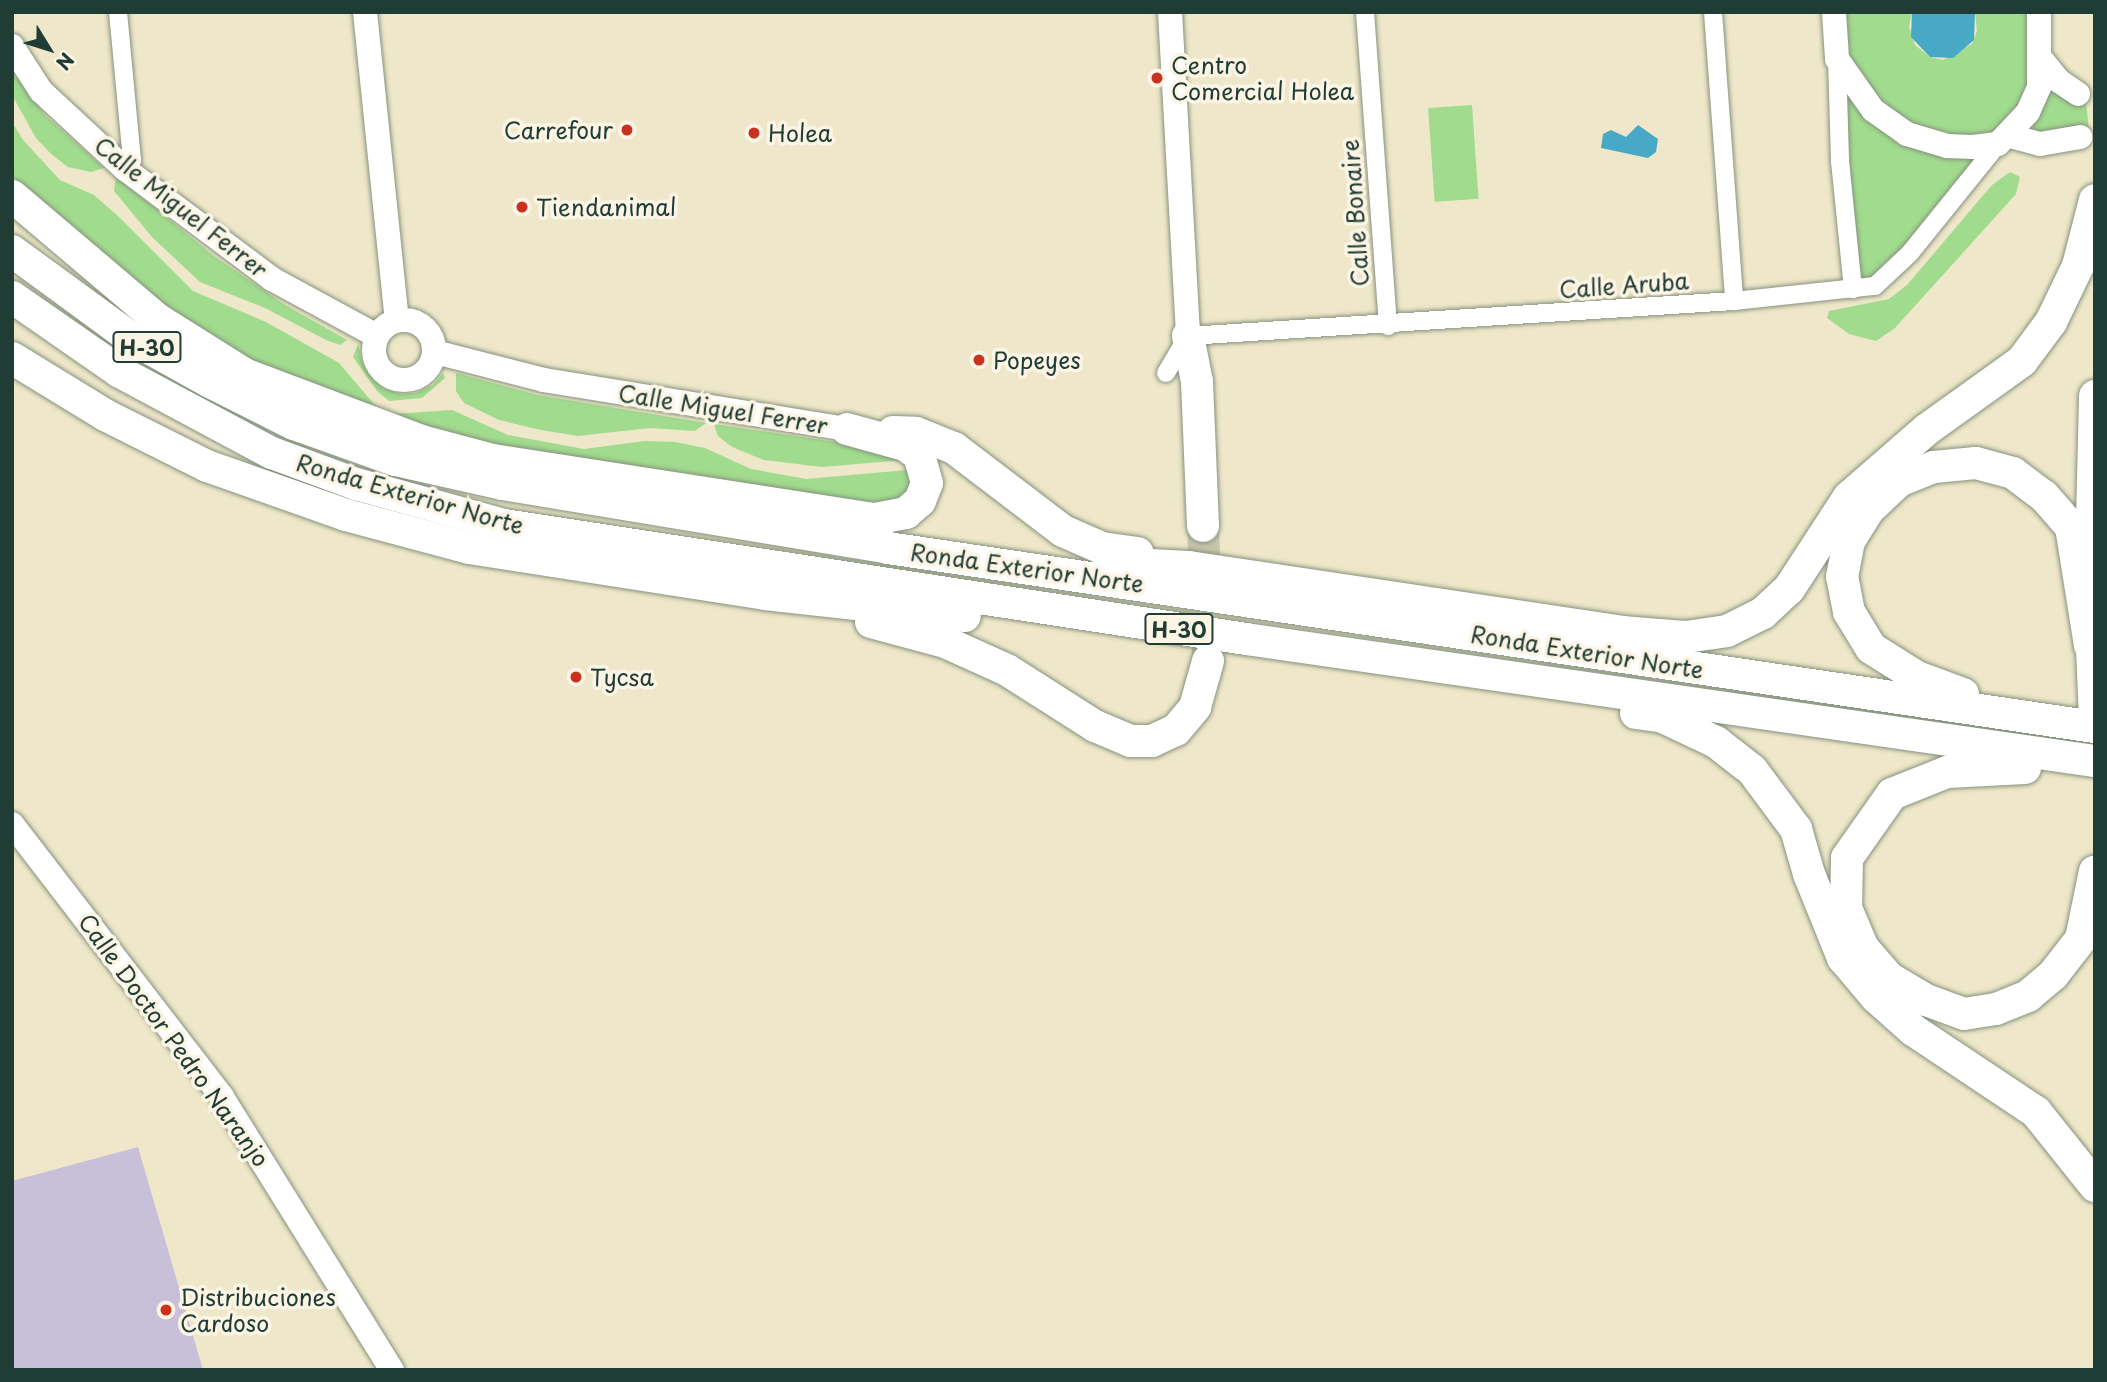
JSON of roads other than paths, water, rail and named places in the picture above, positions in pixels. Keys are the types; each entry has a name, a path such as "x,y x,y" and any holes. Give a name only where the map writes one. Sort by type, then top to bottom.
{"highway":[{"path":"12,196 157,319 289,402 503,484"},
{"path":"888,548 1189,567 1622,632 1686,637 1727,631 1763,613 1789,589 1849,497 1926,430 2022,361 2051,322 2078,266 2095,200"},
{"name":"Ronda Exterior Norte","path":"12,251 131,338 294,424 395,460 503,484 888,548 2095,723"},
{"name":"Ronda Exterior Norte","path":"12,297 120,372 272,453 356,484 504,524 1246,639 2095,764"},
{"path":"1188,336 1197,382 1203,526"},
{"path":"12,344 70,392"},
{"path":"12,359 207,466 346,515 469,548 765,594 1246,639"},
{"path":"244,374 421,441 493,460 875,519 905,513 920,501 927,483 919,455 905,445 847,429"},
{"path":"1622,632 1664,643 1896,678 2095,723 2091,645 2095,396"},
{"path":"847,429 916,433 954,448 1063,531 1102,548 1176,559 1189,567"},
{"path":"1946,690 1871,648 1849,612 1842,577 1849,541 1868,510 1899,481 1934,467 1976,463 2013,473 2044,496 2071,527 2091,645"},
{"path":"765,594 945,642 1007,670 1095,726 1129,741 1152,741 1176,730 1195,707 1208,661"},
{"path":"1448,667 1576,702 1663,717 1716,742 1752,770 1796,829 1843,958 1876,998 1913,1030 2036,1112 2095,1186"},
{"path":"2095,764 1947,772 1892,794 1847,859 1846,908 1863,948 1889,978 1926,1000 1964,1014 1996,1009 2028,996 2053,975 2081,939 2095,871"}],"street":[{"path":"118,12 132,160 125,169"},
{"path":"365,12 397,320"},
{"path":"1166,373 1188,336 1172,12"},
{"name":"Calle Bonaire","path":"1365,12 1388,326"},
{"path":"1713,12 1734,301"},
{"path":"2004,140 2039,87 2042,60 2039,12"},
{"path":"1834,13 1840,162 1853,289"},
{"name":"Calle Miguel Ferrer","path":"12,46 41,91 125,169 272,279 377,336"},
{"path":"1837,60 1873,110 1907,134 1947,146 2004,140 2039,144 2080,137"},
{"path":"2042,60 2059,81 2078,94"},
{"name":"Calle Aruba","path":"1188,336 1388,326 1734,301 1875,286 1910,253 2004,140"},
{"path":"397,320 422,324 433,338 435,352 428,370 401,380 378,365 377,336 397,320"},
{"name":"Calle Miguel Ferrer","path":"435,352 544,380 847,429"},
{"name":"Calle Doctor Pedro Naranjo","path":"12,824 222,1097 392,1370"}],"water":[{"path":"1912,12 1975,12 1974,40 1953,58 1930,57 1911,37"},
{"path":"1638,125 1658,139 1656,152 1648,158 1601,148 1603,134 1611,130 1626,137"}],"tunnel":[{"path":"1203,526 1208,659"}],"place":[{"name":"Centro Comercial Holea","path":"1157,78"},
{"name":"Carrefour","path":"627,130"},
{"name":"Holea","path":"754,133"},
{"name":"Tiendanimal","path":"522,207"},
{"name":"Popeyes","path":"979,360"},
{"name":"Tycsa","path":"576,677"},
{"name":"Distribuciones Cardoso","path":"166,1310"}]}
